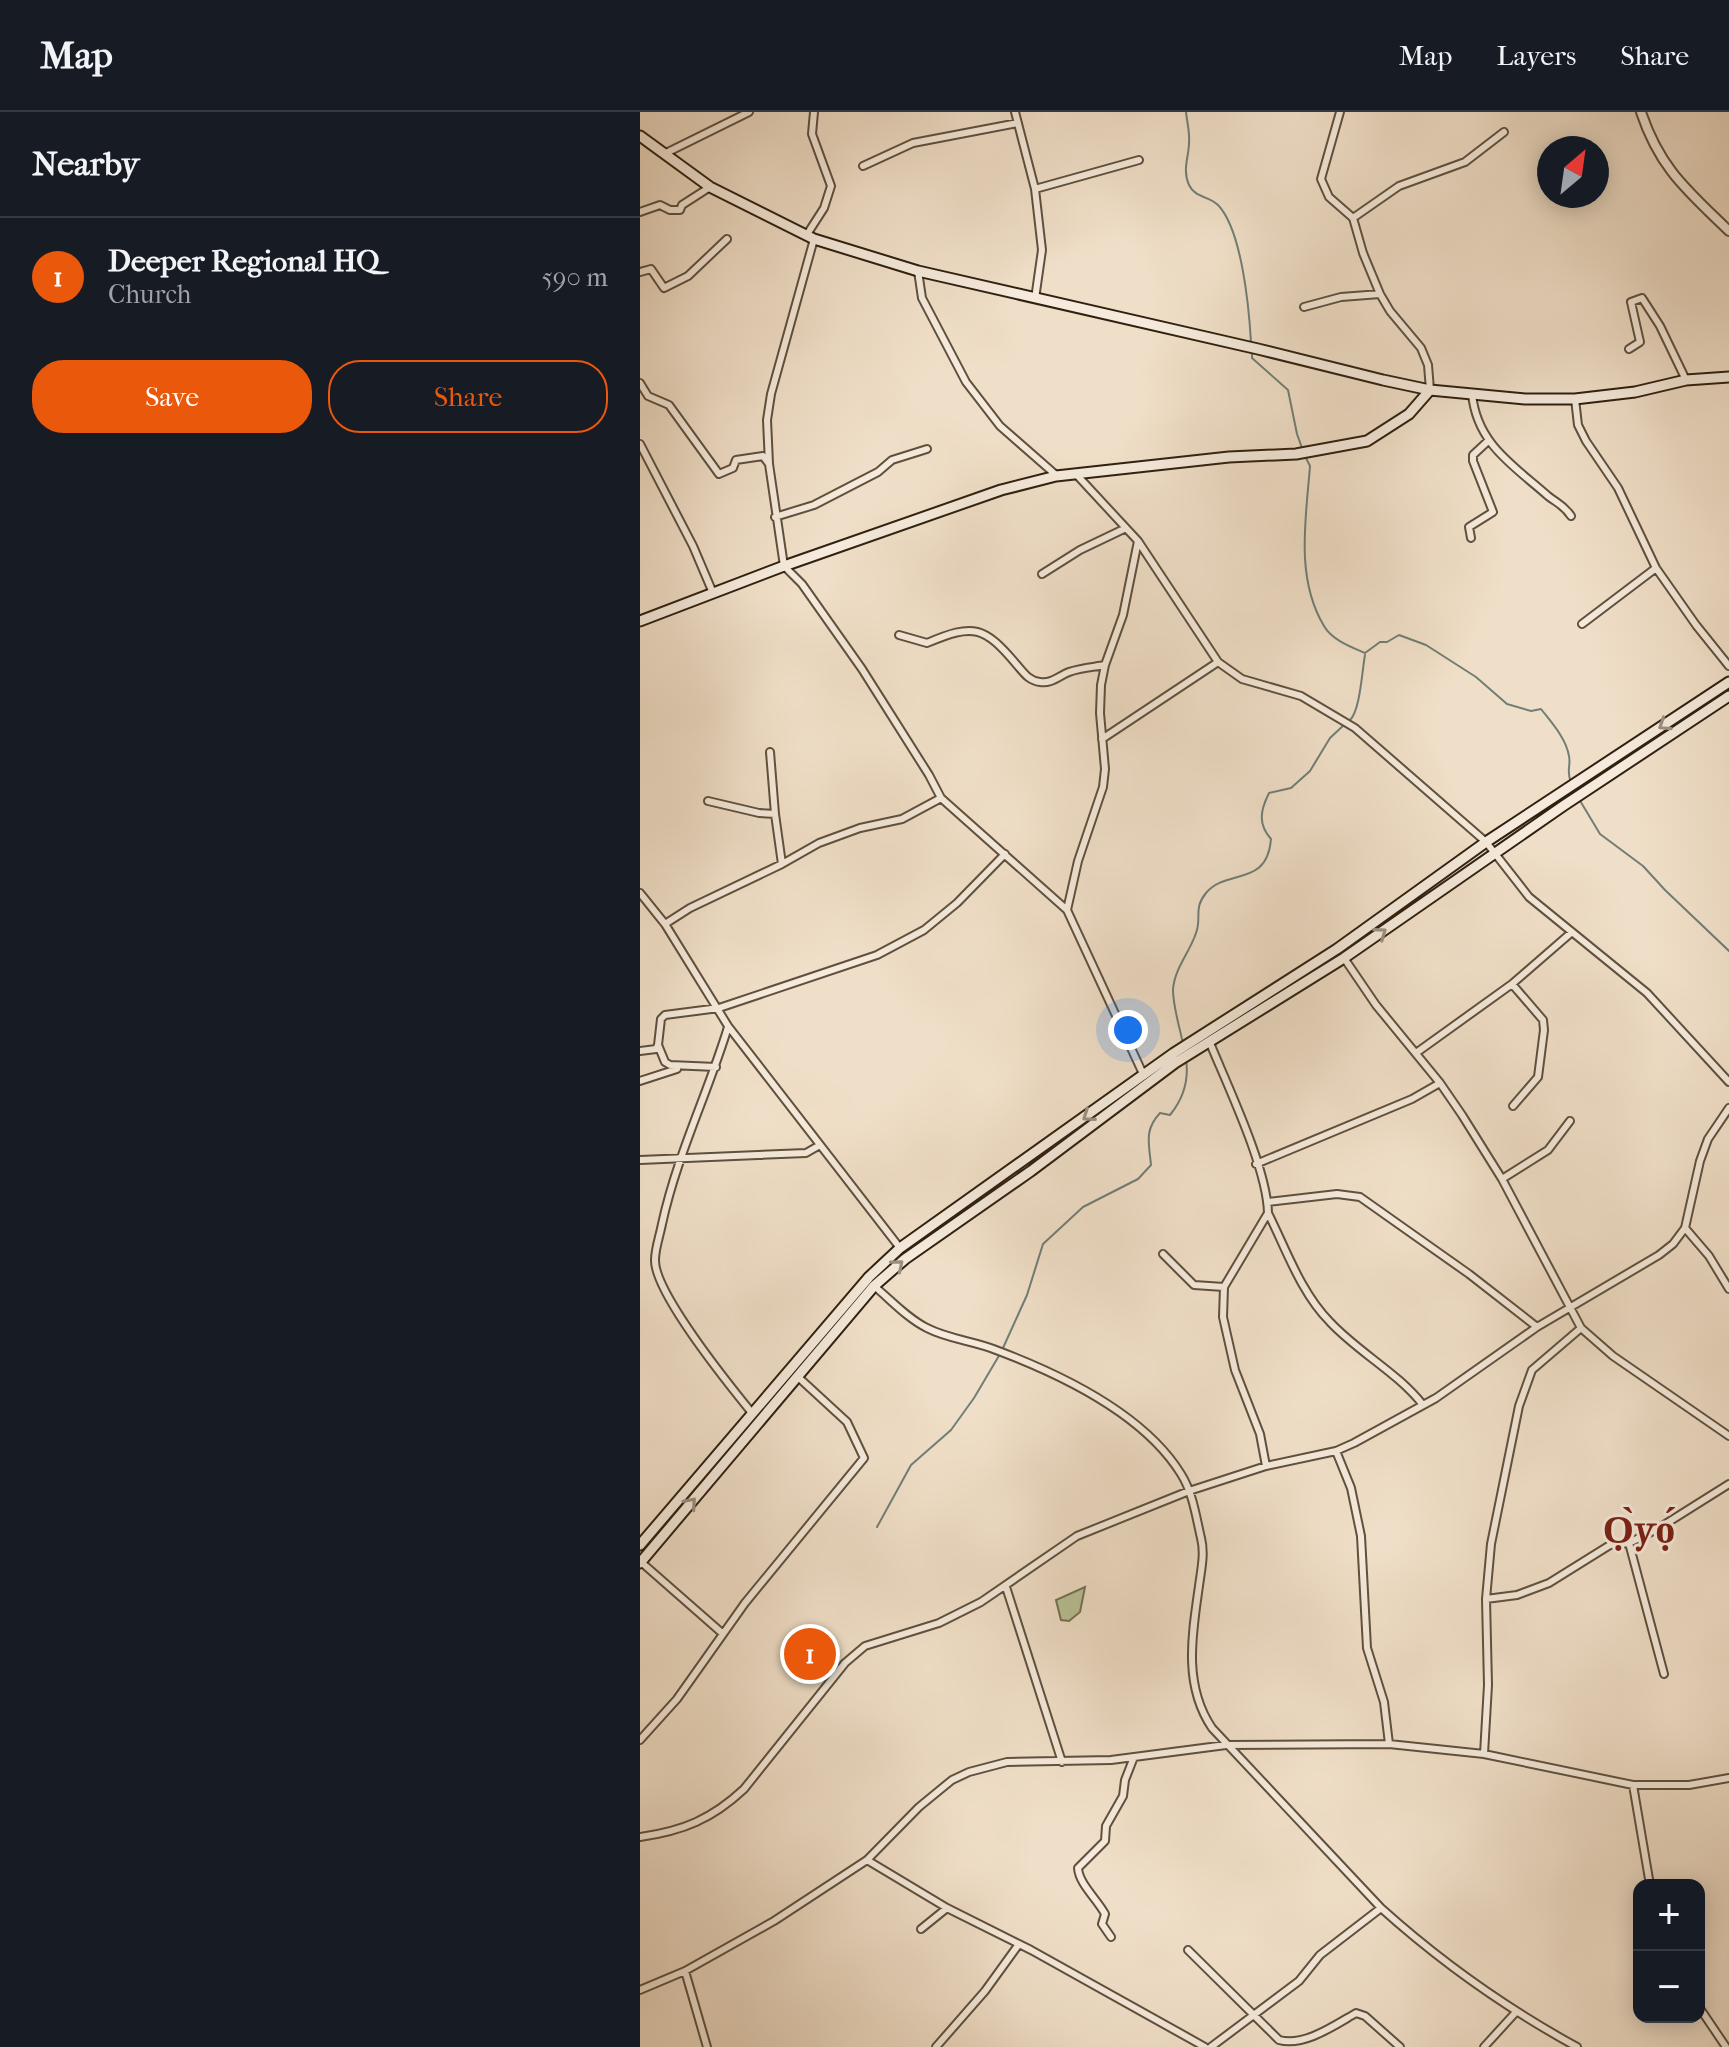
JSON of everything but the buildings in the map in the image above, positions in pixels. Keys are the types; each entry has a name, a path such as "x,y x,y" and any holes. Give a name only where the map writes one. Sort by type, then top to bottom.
{"main road":[{"path":"640,137 710,187 810,238 918,271 1430,390 1525,399 1575,399 1635,392 1686,380 1729,377"},
{"path":"641,619 1001,490 1056,476 1229,457 1296,454 1367,441 1409,414 1430,390"},
{"path":"1196,1046 1210,1043 1486,842 1729,682"},
{"path":"640,1545 869,1277 900,1248 1144,1076 1344,958 1563,806 1729,696"},
{"path":"640,1562 874,1286 905,1259 1031,1171 1174,1058"},
{"path":"1024,1161 1031,1171"},
{"path":"704,1470 713,1477"}],"street":[{"path":"666,153 749,112"},
{"path":"814,112 812,134 831,186 810,238 767,420 775,517 784,566 802,584 862,669 941,798 1067,910 1144,1076"},
{"path":"1015,112 1035,189 1042,250 1035,299"},
{"path":"1340,112 1321,179 1329,197 1353,218 1363,253 1390,311 1421,348 1428,365 1430,390"},
{"path":"1641,112 1656,149 1672,174 1729,231"},
{"path":"863,166 913,143 1018,123"},
{"path":"1353,218 1399,186 1465,162 1504,132"},
{"path":"1035,189 1139,160"},
{"path":"640,212 660,205 670,210 680,210 682,205 710,187"},
{"path":"640,272 651,269 664,288 688,276 727,239"},
{"path":"918,271 922,298 966,382 1000,426 1056,476"},
{"path":"1304,307 1341,297 1380,294"},
{"path":"1629,349 1640,342 1631,302 1642,298 1660,326 1686,380"},
{"path":"640,383 648,396 669,405 719,474 733,468 736,460 763,456 769,464"},
{"path":"1472,394 1474,414 1488,441 1501,457 1550,498 1564,505 1571,516"},
{"path":"1575,399 1578,425 1625,501 1656,568 1729,666"},
{"path":"1471,538 1469,527 1493,512 1473,461 1473,455 1488,441"},
{"path":"640,444 693,546 713,593"},
{"path":"775,517 814,505 878,472 892,460 927,449"},
{"path":"1075,473 1138,541 1218,662 1242,679 1301,696 1355,728 1486,842 1529,897 1647,993 1729,1082"},
{"path":"1042,574 1080,550 1126,528"},
{"path":"1067,910 1078,861 1103,787 1101,685 1123,615 1138,541"},
{"path":"1582,624 1656,568"},
{"path":"899,635 927,643 955,631 971,630 988,635 997,641 1028,678 1037,682 1048,683 1071,671 1105,665"},
{"path":"1102,739 1218,662"},
{"path":"770,752 782,864"},
{"path":"665,924 690,908 819,843 860,828 902,819 941,798"},
{"path":"708,801 775,814"},
{"path":"640,1051 656,1049 662,1029 661,1019 665,1015 719,1008 877,955 924,930 957,903 1005,854"},
{"path":"640,893 665,924 728,1026 900,1248"},
{"path":"1416,1053 1512,984 1572,932"},
{"path":"1344,958 1376,1005 1440,1083 1502,1179 1581,1328 1613,1356 1729,1436"},
{"path":"1512,984 1543,1020 1544,1030 1538,1077 1513,1106"},
{"path":"728,1026 716,1067 680,1157 654,1261 662,1284 714,1368 752,1413"},
{"path":"1210,1043 1256,1164 1268,1202 1268,1213 1308,1293 1322,1314 1408,1386 1423,1405"},
{"path":"658,1045 665,1062 681,1067 716,1067"},
{"path":"640,1081 681,1067"},
{"path":"1256,1164 1412,1099 1440,1083"},
{"path":"640,1837 672,1833 690,1826 732,1800 845,1663 865,1646 939,1623 1006,1587 1077,1536 1189,1491 1266,1466 1336,1451 1423,1405 1537,1327 1659,1255 1673,1244 1685,1228 1708,1139 1729,1108"},
{"path":"1502,1179 1548,1150 1570,1121"},
{"path":"640,1160 806,1153 820,1145"},
{"path":"1268,1202 1337,1194 1360,1197 1469,1274 1537,1327"},
{"path":"1266,1466 1260,1434 1235,1370 1223,1317 1224,1287 1268,1213"},
{"path":"1685,1228 1709,1256 1729,1289"},
{"path":"1163,1254 1194,1285 1224,1287"},
{"path":"874,1286 908,1316 930,1330 996,1350 1065,1381 1128,1418 1161,1446 1189,1491 1204,1552 1192,1635 1194,1685 1201,1712 1226,1745 1381,1908 1473,1983 1577,2047"},
{"path":"1484,1754 1488,1685 1486,1599 1491,1544 1527,1382 1540,1361 1581,1328"},
{"path":"640,1740 677,1699 722,1633 864,1458 847,1422 797,1376"},
{"path":"1336,1451 1351,1488 1361,1536 1367,1648 1384,1702 1389,1744"},
{"path":"1486,1599 1533,1591 1610,1545 1629,1543 1729,1484"},
{"path":"1629,1543 1664,1674"},
{"path":"640,1562 722,1633"},
{"path":"1006,1587 1062,1762"},
{"path":"640,1990 685,1971 774,1921 867,1860 919,1807 952,1780 1007,1762 1134,1757 1226,1745 1389,1744 1484,1754 1633,1785 1689,1785 1729,1778"},
{"path":"1111,1937 1102,1924 1105,1914 1081,1880 1078,1868 1105,1841 1106,1826 1123,1796 1125,1780 1134,1757"},
{"path":"1633,1785 1649,1879"},
{"path":"867,1860 947,1908 1208,2047 1299,1981 1320,1955 1381,1908"},
{"path":"921,1929 947,1908"},
{"path":"936,2047 985,1991 1019,1944"},
{"path":"1188,1950 1273,2036 1287,2044 1330,2030 1356,2013 1400,2047"},
{"path":"685,1971 707,2047"},
{"path":"1484,2047 1516,2012"},
{"path":"1705,2016 1726,2047"}],"green space":[{"path":"1085,1587 1080,1612 1069,1621 1061,1620 1056,1600"}],"waterway":[{"path":"1186,112 1189,139 1187,179 1195,192 1218,205 1233,232 1243,270 1251,342"},
{"path":"1252,353 1252,358 1288,390 1302,448"},
{"path":"1306,458 1310,466 1305,527 1306,568 1315,607 1327,631 1365,653 1380,642 1387,642 1399,635 1426,645 1476,677 1507,704 1531,711 1541,709 1565,743 1571,782"},
{"path":"1350,720 1358,700 1365,655"},
{"path":"1183,1044 1173,990 1176,975 1196,933 1202,899 1215,886 1262,865 1271,839 1262,817 1269,793 1291,788 1310,771 1330,738 1345,724"},
{"path":"1579,799 1600,834 1643,866 1729,951"},
{"path":"1003,1348 1027,1295 1043,1244 1083,1207 1138,1179 1151,1165 1150,1131 1160,1113 1170,1115 1178,1102 1186,1081 1186,1059"},
{"path":"877,1527 911,1465 951,1430 1000,1354"}],"place":[{"name":"Deeper Regional HQ","path":"810,1654"}],"district":[{"name":"Ọ̀yọ́","path":"1639,1529"}]}
